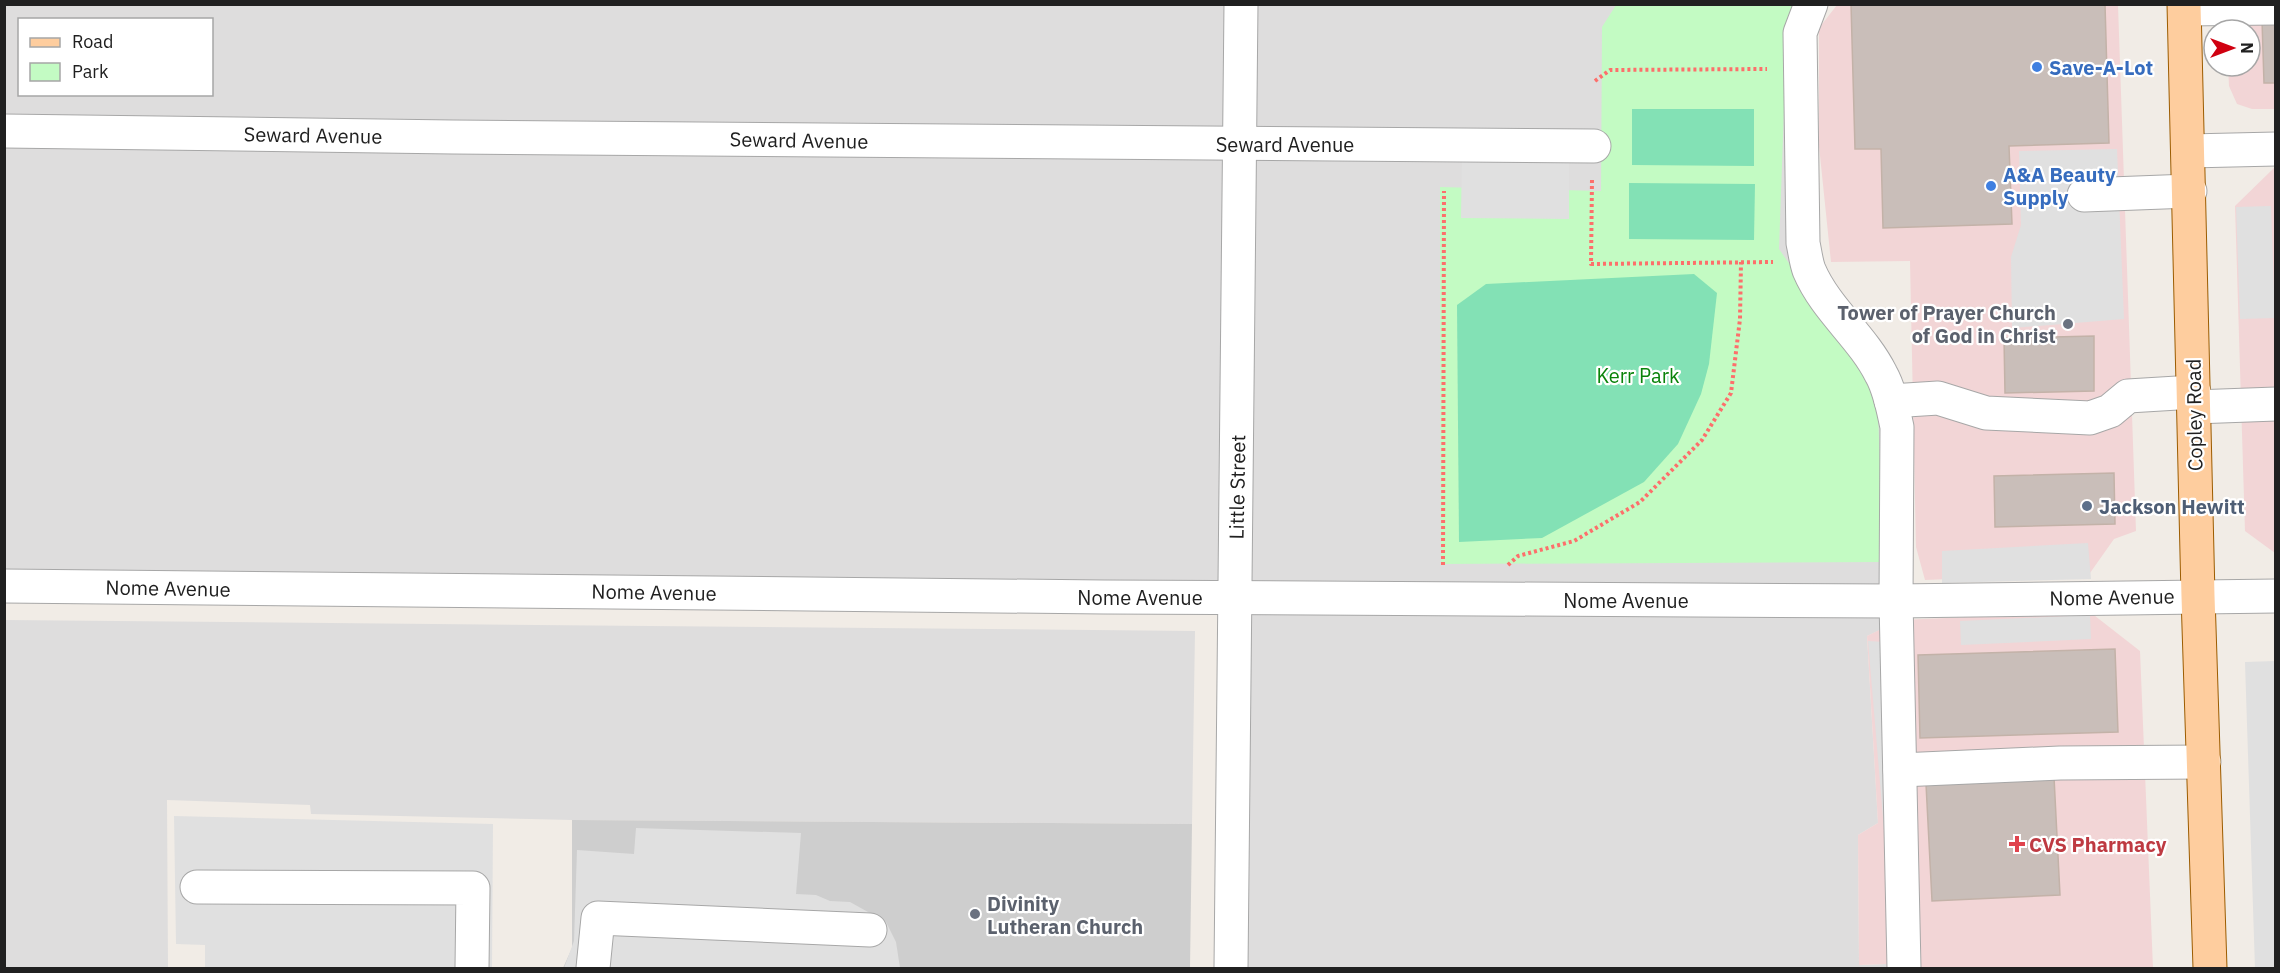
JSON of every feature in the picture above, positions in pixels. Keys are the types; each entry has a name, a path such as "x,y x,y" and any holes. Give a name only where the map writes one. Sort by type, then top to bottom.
{"main road":[{"name":"Copley Road","path":"2185,7 2198,596 2210,969"}],"street":[{"name":"Little Street","path":"1231,969 1241,4"},
{"path":"1811,4 1800,33 1803,243 1809,269 1823,296 1840,320 1865,348 1882,375 1897,428 1896,601 1904,969"},
{"path":"2185,7 2276,8"},
{"name":"Seward Avenue","path":"4,131 1594,146"},
{"path":"2189,151 2276,149"},
{"path":"2084,195 2190,192"},
{"path":"1891,401 1938,398 1986,413 2090,418 2110,411 2128,396 2276,404"},
{"name":"Nome Avenue","path":"4,586 1896,601 2276,596"},
{"path":"1900,770 2060,763 2204,762"},
{"path":"197,886 473,888 472,969"},
{"path":"593,969 598,918 870,930"}],"path":[{"path":"1595,81 1610,70 1767,69"},
{"path":"1594,146 1591,264 1807,262"},
{"path":"1443,566 1444,191"},
{"path":"1508,566 1518,556 1574,541 1640,502 1702,440 1731,393 1740,319 1741,262"}],"shaded area":[{"path":"5,5 1811,5 1803,243 1882,375 1897,622 1867,636 1878,823 1858,835 1859,965 1887,964 1887,968 1231,968 1236,598 5,586"},
{"path":"1837,5 2118,5 2136,531 2114,539 2090,573 1925,580 1916,547 1910,261 1831,262 1819,146 1819,28"},
{"path":"2227,5 2275,5 2275,109 2252,109 2237,104 2229,86 2229,78 2262,78 2262,18 2227,18"},
{"path":"1462,141 1569,142 1569,219 1461,218"},
{"path":"2117,149 2124,319 2012,328 2011,257 2021,225 2019,151"},
{"path":"2275,167 2275,553 2245,531 2235,206"},
{"path":"2271,206 2275,318 2240,319 2236,207"},
{"path":"2088,543 2091,579 1942,583 1942,551"},
{"path":"2090,612 2140,651 2153,968 1887,968 1886,964 1859,965 1858,835 1878,823 1867,636 1900,620"},
{"path":"2090,615 2091,639 1961,645 1960,621"},
{"path":"5,620 1195,631 1192,824 572,820 311,814 310,805 167,800 168,968 5,968"},
{"path":"1868,641 1902,643 1910,824 1884,830"},
{"path":"2275,661 2275,968 2255,968 2245,662"},
{"path":"174,816 493,824 492,968 205,968 205,945 176,944"},
{"path":"572,820 1192,824 1190,968 563,968 572,948"},
{"path":"636,828 801,833 796,894 816,895 830,901 850,902 886,922 896,942 900,968 564,968 574,941 577,850 634,854"}],"green space":[{"name":"Kerr Park","path":"1616,5 1797,5 1787,24 1779,249 1877,389 1884,562 1441,564 1440,187 1601,191 1602,27"},
{"path":"1632,109 1754,109 1754,166 1632,165"},
{"path":"1629,183 1755,184 1754,240 1629,239"},
{"path":"1694,274 1717,293 1709,364 1701,394 1678,444 1644,482 1542,538 1459,542 1457,305 1486,284"}],"building":[{"path":"1851,4 2105,4 2109,143 2009,146 2012,224 1883,228 1881,149 1855,149"},
{"path":"2262,20 2276,20 2276,83 2264,83"},
{"path":"2094,336 2094,391 2005,393 2004,338"},
{"path":"2114,473 2115,524 1995,527 1994,476"},
{"path":"2115,649 2118,732 1920,738 1918,655"},
{"path":"2054,777 2060,895 1932,901 1926,784"}],"place":[{"name":"Save-A-Lot","path":"2037,67"},
{"name":"A&A Beauty Supply","path":"1991,186"},
{"name":"Tower of Prayer Church of God in Christ","path":"2068,324"},
{"name":"Jackson Hewitt","path":"2087,506"},
{"name":"CVS Pharmacy","path":"2017,844"},
{"name":"Divinity Lutheran Church","path":"975,914"}]}
